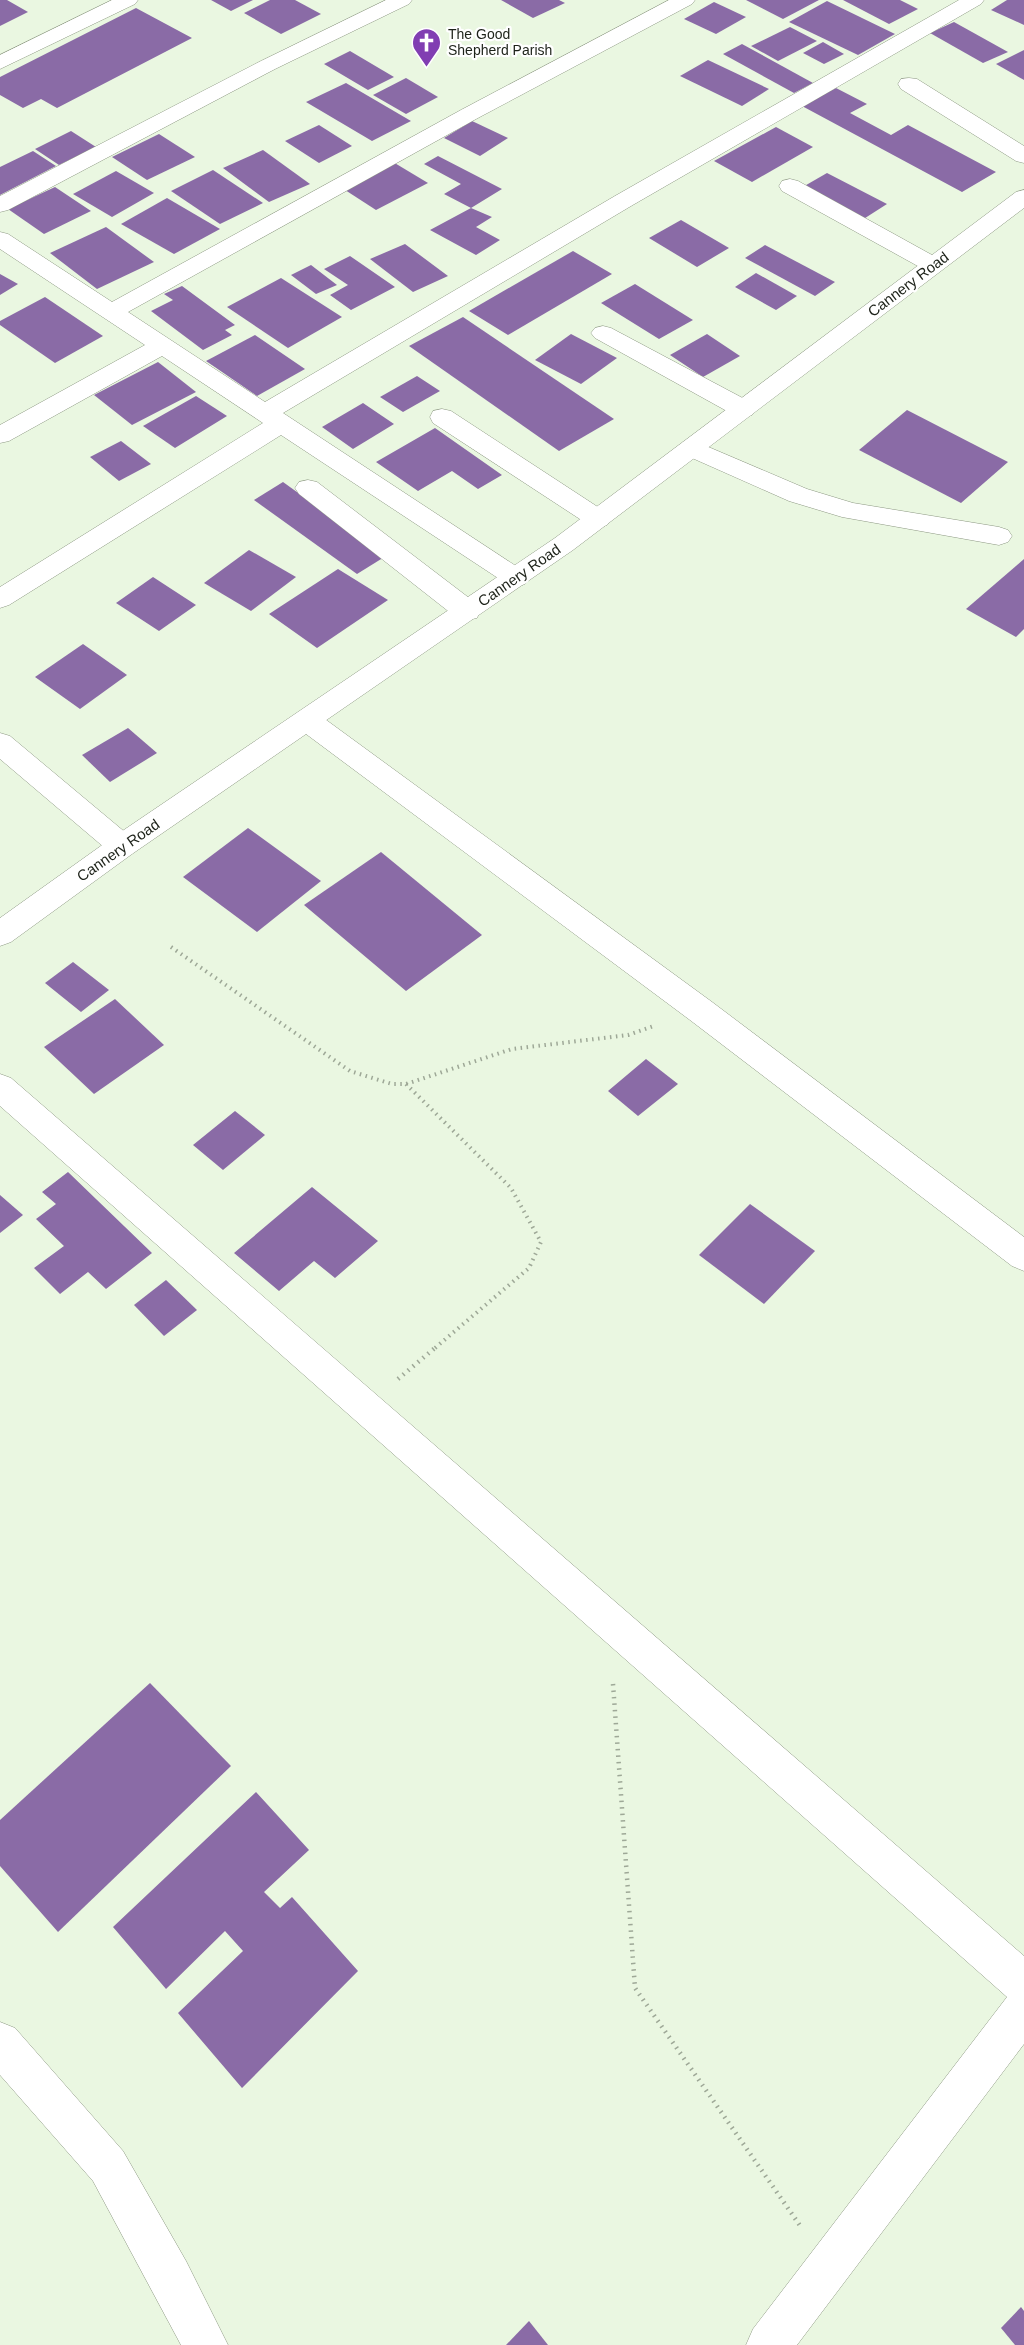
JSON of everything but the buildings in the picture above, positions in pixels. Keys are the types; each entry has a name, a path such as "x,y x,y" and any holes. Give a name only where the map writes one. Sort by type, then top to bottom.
{"street":[{"path":"0,63 128,0"},
{"path":"0,205 268,65 402,0"},
{"path":"111,312 433,132 684,0"},
{"path":"0,599 272,418 633,195 974,0"},
{"path":"909,84 1024,156"},
{"path":"790,186 933,265"},
{"name":"Cannery Road","path":"0,934 122,846 308,721 598,519 1024,196"},
{"path":"0,239 516,578"},
{"path":"603,333 743,409"},
{"path":"0,435 162,346"},
{"path":"442,417 598,519"},
{"path":"692,448 798,495 851,511 999,536"},
{"path":"308,488 467,611"},
{"path":"308,721 701,1011 1024,1256"},
{"path":"0,743 122,846"},
{"path":"0,1087 1024,1984"},
{"path":"770,2345 1024,2009"},
{"path":"0,2043 108,2166 205,2345"}],"path":[{"path":"171,947 350,1071 392,1084 406,1084 512,1049 628,1035 701,1011"},
{"path":"365,1406 529,1268 541,1242 511,1188 406,1084"},
{"path":"608,1619 635,1988 828,2268"}],"place":[{"name":"The Good Shepherd Parish","path":"427,68"}]}
